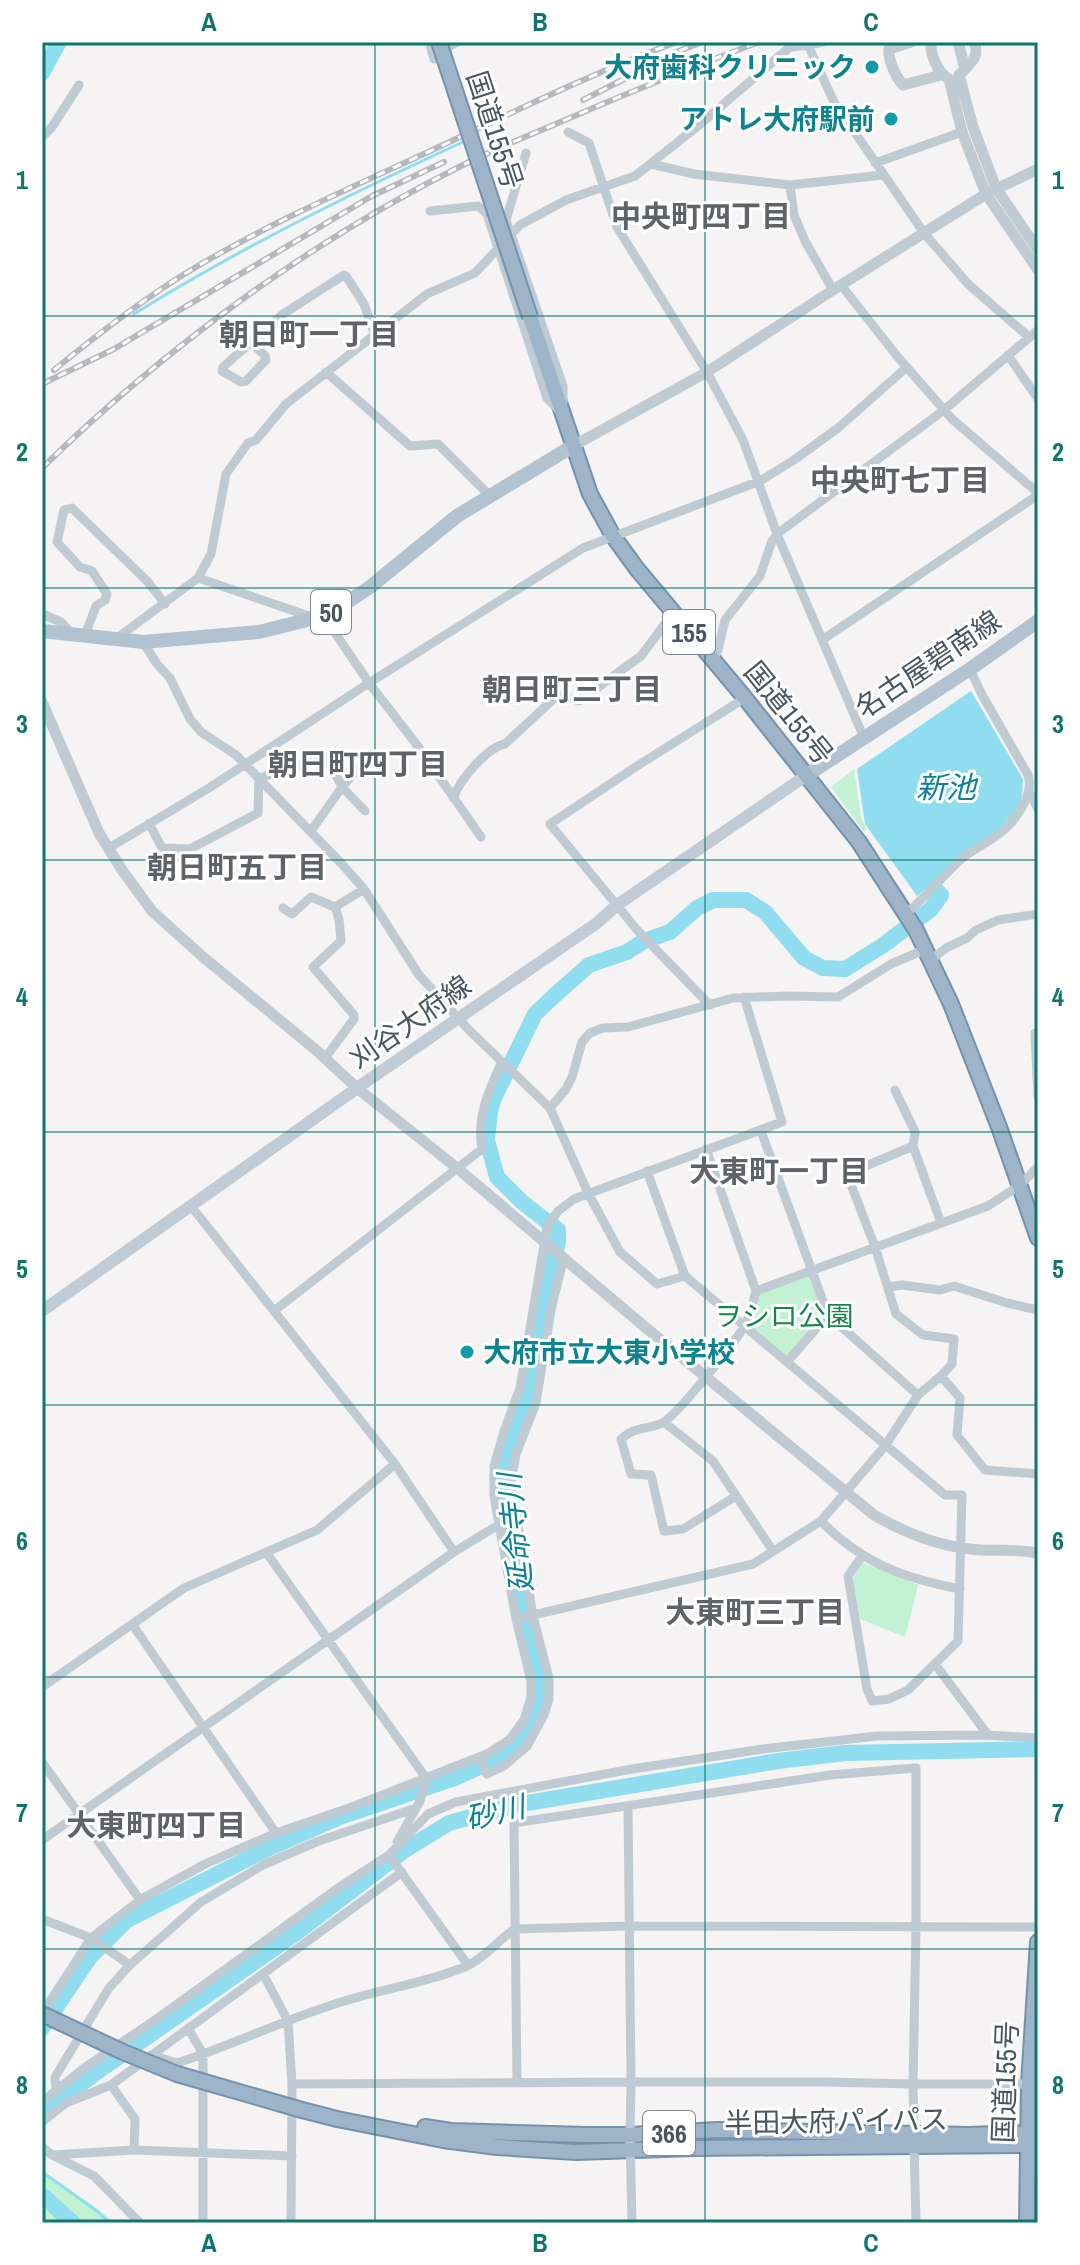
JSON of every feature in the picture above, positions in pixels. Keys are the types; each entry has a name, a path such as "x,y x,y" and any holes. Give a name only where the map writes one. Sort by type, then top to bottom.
{"highway":[{"name":"国道155号","path":"439,42 594,503 637,569 745,698 859,842 916,930 929,954 983,1085 1038,1238"},
{"name":"国道155号","path":"1027,2223 1033,2139 1029,2084 1038,1942"},
{"name":"半田大府パイパス","path":"42,2014 177,2074 302,2110 451,2131 630,2142 717,2130 914,2140 1033,2139"}],"main road":[{"name":"50","path":"42,631 143,642 259,632 319,617 370,587 457,516 573,446"},
{"name":"名古屋碧南線","path":"807,775 1038,621"},
{"name":"刈谷大府線","path":"42,1311 597,923 617,905 807,775"}],"street":[{"path":"429,42 434,59"},
{"path":"448,42 449,47 457,42"},
{"path":"114,640 198,578 211,554 226,474 248,443 256,440 286,404 427,294 475,273 520,225 566,200 635,176 790,47 823,42"},
{"path":"911,42 889,49 889,56 903,85 953,75 975,60 977,50 974,42"},
{"path":"931,42 930,49 953,75 973,127 991,191 1038,250"},
{"path":"958,42 953,75 962,132 991,191 1038,270"},
{"path":"808,45 834,102 924,233 968,284 1029,337"},
{"path":"42,137 79,85"},
{"path":"568,132 589,143 617,227 707,372 743,440 777,534 864,738"},
{"path":"875,163 962,132"},
{"path":"526,153 506,220 563,386 562,413"},
{"path":"651,164 709,176 790,185 883,175"},
{"path":"573,446 707,372 991,191 1038,169"},
{"path":"790,185 794,215 805,241 837,287 944,410 1038,494 822,640"},
{"path":"430,211 478,206 487,214 547,398 562,413"},
{"path":"251,342 266,360 246,381 241,382 222,371 251,342 283,314 344,275 364,304 375,335"},
{"path":"713,660 725,620 760,576 777,534 944,410 1038,330"},
{"path":"1008,355 1038,399"},
{"path":"109,848 209,788 583,548 760,481 838,428 907,367"},
{"path":"326,372 410,446 438,444 489,495"},
{"path":"42,614 78,634 107,594 92,571 80,567 57,542 67,508 72,508 148,582 165,604"},
{"path":"198,578 319,617 420,749 481,837"},
{"path":"453,798 459,784 495,746 505,744 559,694 579,701 641,656 673,613"},
{"path":"143,642 170,678 190,719 201,732 236,755 311,831 364,889 419,975 550,1108 588,1193 620,1252 657,1284 685,1276"},
{"path":"906,914 959,861 1005,830 1029,792 1033,773 981,693 970,669"},
{"path":"710,1005 638,931 550,824 745,698"},
{"path":"42,702 99,833 122,870 152,911 203,957 357,1088 545,1236 564,1257 846,1493 892,1525 938,1544 1038,1553"},
{"path":"259,778 327,757 342,787 365,811"},
{"path":"311,831 363,763"},
{"path":"149,823 162,848 190,849 258,813 259,778"},
{"path":"1029,792 1038,809"},
{"path":"335,907 364,889"},
{"path":"283,908 292,914 311,897 335,907 339,919 341,941 313,967 354,1015 354,1019 325,1058"},
{"path":"550,1108 566,1089 582,1042 590,1033 603,1028 628,1027 744,997 838,997 891,964 957,945 976,930 998,920 1038,914"},
{"path":"42,2014 91,1938 140,1900 205,1864 276,1833 480,1757 502,1746 524,1720 529,1710 531,1681 494,1496 494,1466 524,1367 545,1236 558,1211 574,1199 782,1122 744,997"},
{"path":"1038,1032 1035,1033 1038,1097"},
{"path":"274,1311 482,1149 480,1124 488,1093 502,1062"},
{"path":"895,1090 915,1132 913,1146 941,1223"},
{"path":"761,1131 828,1315 918,1395"},
{"path":"517,1619 753,1564 821,1521 846,1493 885,1446 918,1395 952,1364 954,1339 923,1335 896,1314 847,1174 913,1146"},
{"path":"706,1149 756,1291 745,1326 665,1423 630,1431 621,1439 631,1474 651,1475 664,1531 683,1529 736,1496"},
{"path":"756,1291 988,1206 1020,1185 1038,1167"},
{"path":"647,1171 685,1276 945,1495 962,1495 958,1641 908,1690 889,1699 872,1701 867,1689 848,1576 862,1556"},
{"path":"191,1206 395,1464 454,1552"},
{"path":"480,1757 487,1774 504,1766 527,1746 549,1699 549,1678 533,1616 511,1483 514,1463 536,1403 551,1310 564,1257"},
{"path":"888,1287 902,1285 940,1290 954,1286 1038,1310"},
{"path":"787,1362 828,1315"},
{"path":"524,1367 542,1370"},
{"path":"941,1376 960,1398 957,1435 985,1470 1038,1474"},
{"path":"665,1423 713,1461 773,1551"},
{"path":"42,1687 184,1588 317,1530 395,1464"},
{"path":"821,1521 862,1556 920,1581 960,1589"},
{"path":"42,1840 454,1552 500,1524 518,1522"},
{"path":"266,1552 426,1779"},
{"path":"132,1624 276,1833"},
{"path":"935,1664 988,1735"},
{"path":"529,1710 544,1715"},
{"path":"42,2122 66,2102 111,2085 263,1974 396,1864 428,1814 456,1802 632,1769 877,1736 1038,1738"},
{"path":"42,1762 140,1900"},
{"path":"517,2083 514,1823 830,1775 916,1768 913,2084 916,2223"},
{"path":"42,2102 341,1886 396,1864 426,1779"},
{"path":"66,2102 56,2090 55,2077 109,1988 130,1965 201,1902 263,1865 418,1804"},
{"path":"628,1806 632,2223"},
{"path":"396,1864 468,1965"},
{"path":"42,1919 91,1938 130,1965"},
{"path":"151,2055 177,2063 333,2004 468,1965 486,1955 515,1929 629,1926 1038,1927"},
{"path":"263,1974 288,2021 292,2084 291,2223"},
{"path":"188,2028 203,2054 203,2223"},
{"path":"292,2084 1029,2084"},
{"path":"111,2085 135,2119 134,2150"},
{"path":"42,2147 94,2176 140,2223"},
{"path":"52,2155 134,2150 292,2156"}],"green space":[{"path":"854,769 861,818 867,829 864,832 831,787"},
{"name":"ヲシロ公園","path":"810,1276 822,1314 786,1358 748,1324 758,1294"},
{"path":"862,1562 918,1585 905,1637 860,1619 853,1578"},
{"path":"42,2170 103,2213 115,2223 42,2223"}],"water":[{"name":"新池","path":"971,691 1023,779 1022,796 1017,810 995,833 917,896 865,824 857,769"}],"waterway":[{"path":"42,73 59,42"},
{"path":"134,314 296,223 463,142"},
{"name":"延命寺川","path":"42,2028 90,1957 127,1920 267,1849 340,1817 455,1778 510,1753 533,1722 540,1690 520,1595 503,1482 510,1443 532,1383 541,1311 558,1242 558,1230 522,1202 497,1177 487,1140 494,1098 535,1014 589,965 670,932 697,908 713,900 746,900 765,912 804,958 823,968 845,969 931,909 941,895 930,884"},
{"name":"砂川","path":"42,2114 299,1931 405,1850 449,1823 515,1805 778,1761 845,1753 1038,1749"},
{"path":"42,2172 109,2223"},
{"path":"42,2195 73,2223"}],"railway":[{"path":"583,100 702,42"},
{"path":"42,468 88,424 187,341 238,302 345,230 492,151 759,42"},
{"path":"54,370 156,293 252,236 557,92 674,43"},
{"path":"42,384 114,349 372,196 444,162"}],"place":[{"name":"大府歯科クリニック","path":"872,67"},
{"name":"アトレ大府駅前","path":"891,119"},
{"name":"大府市立大東小学校","path":"467,1352"}],"district":[{"name":"中央町四丁目","path":"701,216"},
{"name":"朝日町一丁目","path":"309,334"},
{"name":"中央町七丁目","path":"900,480"},
{"name":"朝日町三丁目","path":"572,689"},
{"name":"朝日町四丁目","path":"358,764"},
{"name":"朝日町五丁目","path":"237,867"},
{"name":"大東町一丁目","path":"779,1171"},
{"name":"大東町三丁目","path":"755,1612"},
{"name":"大東町四丁目","path":"156,1825"}]}
